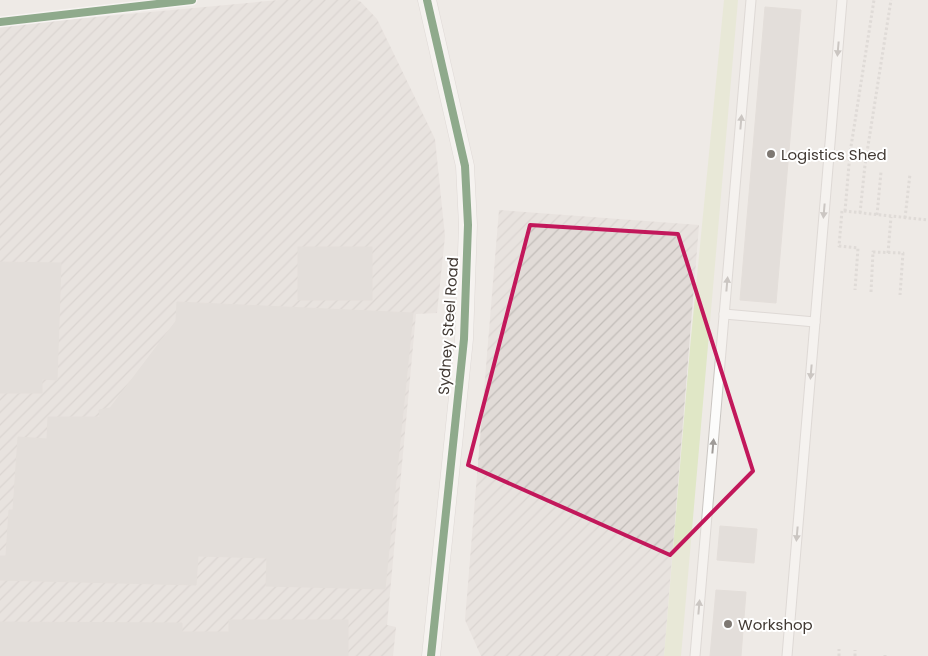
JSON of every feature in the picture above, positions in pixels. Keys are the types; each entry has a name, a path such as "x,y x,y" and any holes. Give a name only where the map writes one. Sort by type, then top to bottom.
{"street":[{"name":"Sydney Steel Road","path":"427,0 465,166 468,225 464,339 431,656"}],"lane":[{"path":"695,656 751,0"},
{"path":"787,656 842,0 834,0"},
{"path":"724,314 815,322"}],"path":[{"path":"855,290 858,248 839,246 850,153 874,0"},
{"path":"860,213 865,165 891,0"},
{"path":"876,215 881,172"},
{"path":"905,218 910,174"},
{"path":"824,209 928,220"},
{"path":"888,253 890,217"},
{"path":"871,292 873,252 903,254 900,295"},
{"path":"839,656 840,649"},
{"path":"855,650 855,656"}],"highlighted area":[{"path":"530,225 678,234 753,471 670,555 468,465"}],"shaded area":[{"path":"279,0 357,0 361,2 377,19 435,139 445,236 437,313 416,314 387,625 396,627 393,656 0,656 0,26"},
{"path":"499,210 699,225 664,656 481,656 465,620"}],"green space":[{"path":"724,0 738,0 681,656 664,656 690,348"}],"building":[{"name":"Logistics Shed","path":"765,7 801,10 776,303 740,300"},
{"path":"298,247 372,247 372,300 298,300"},
{"path":"0,262 61,263 57,380 42,379 42,393 0,393"},
{"path":"177,302 413,313 385,589 266,586 267,558 198,556 196,585 0,580 0,556 6,556 9,510 13,510 18,437 47,439 48,417 100,417 99,410 110,408 176,321"},
{"path":"720,526 757,529 754,563 717,560"},
{"name":"Workshop","path":"716,590 746,592 741,656 710,656"},
{"path":"229,620 348,620 348,656 229,656"},
{"path":"0,622 182,623 182,656 0,656"},
{"path":"182,632 229,632 229,656 182,656"}],"cycle path":[{"path":"0,22 192,0"},
{"path":"427,0 465,166 468,225 464,339 431,656"}],"place":[{"name":"Logistics Shed","path":"771,154"},
{"name":"Workshop","path":"728,624"}]}
